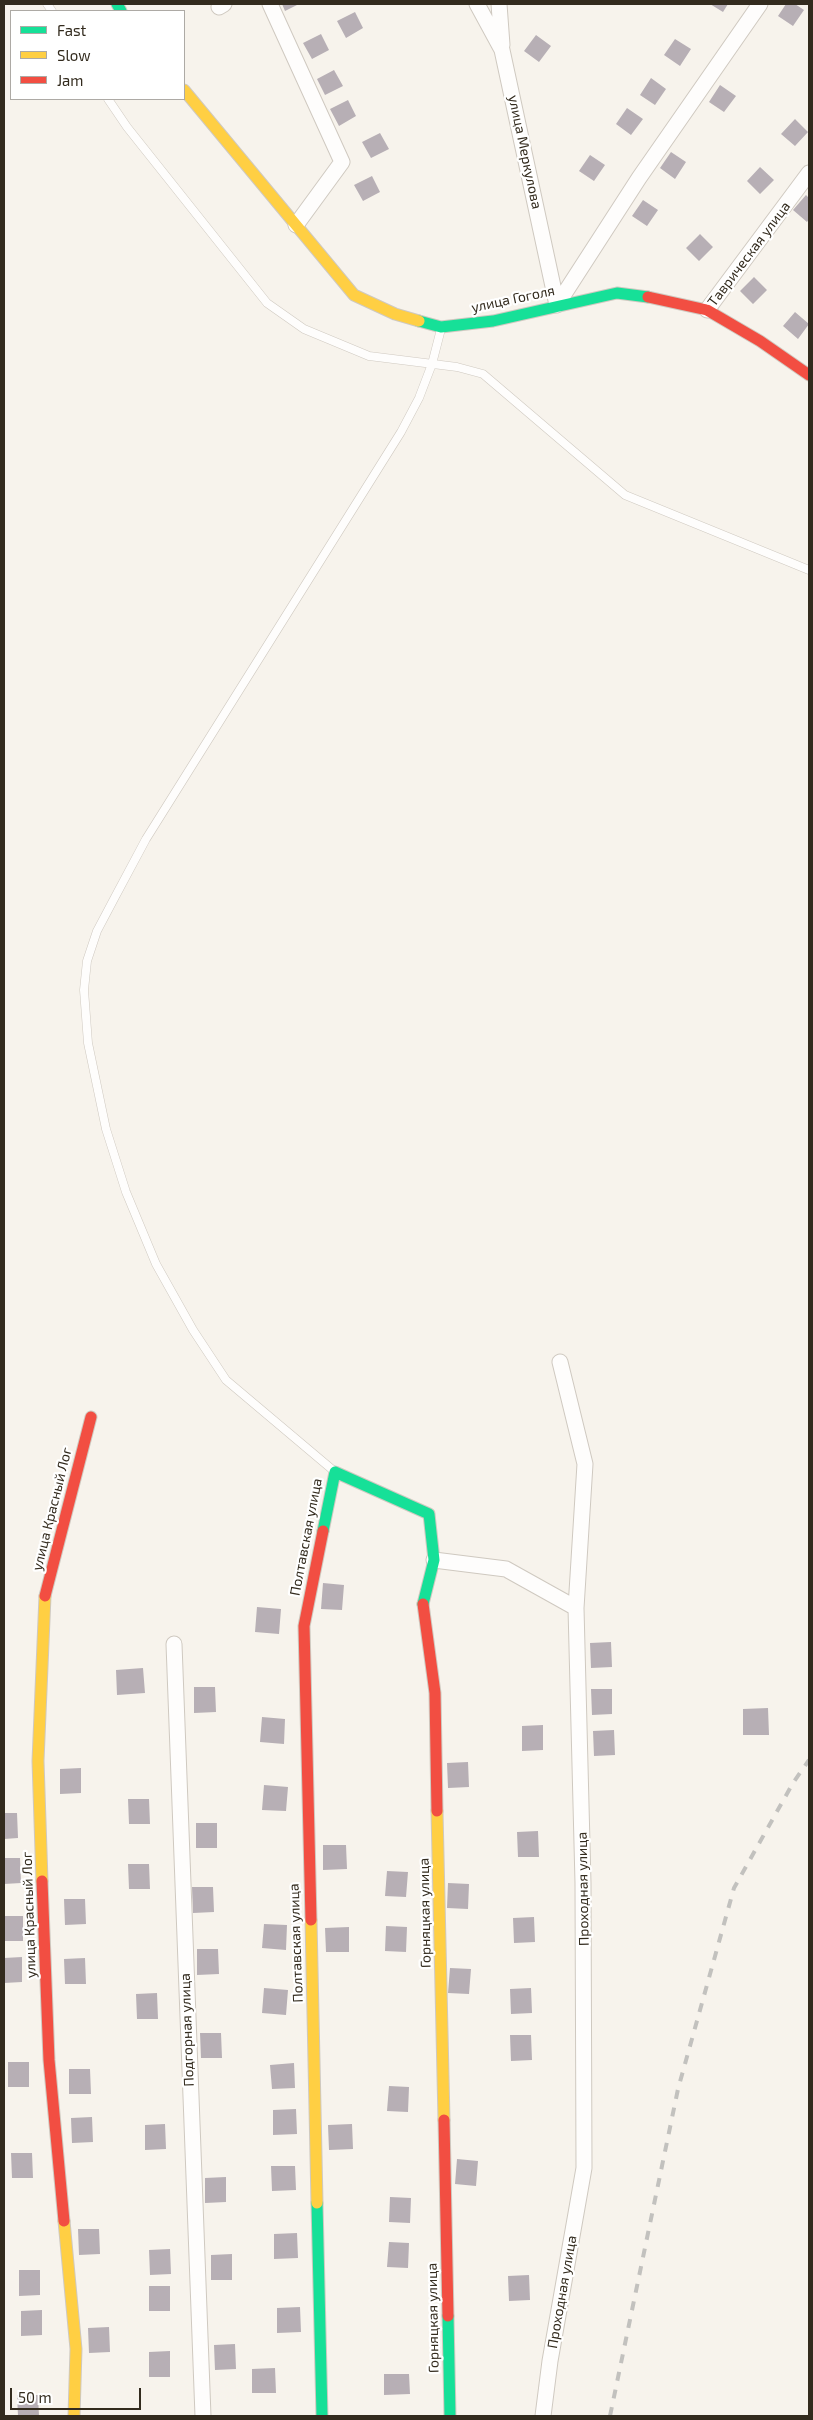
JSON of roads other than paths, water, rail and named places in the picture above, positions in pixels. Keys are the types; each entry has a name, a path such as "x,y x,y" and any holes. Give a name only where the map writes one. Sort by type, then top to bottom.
{"street":[{"path":"270,4 342,162 296,225"},
{"name":"улица Меркулова","path":"477,4 502,50 557,305"},
{"path":"499,4 502,50"},
{"path":"557,305 639,178 760,4"},
{"name":"улица Гоголя","path":"185,91 354,295 395,314 441,327 493,321 557,305 617,293 666,300 707,310 760,341 809,375"},
{"name":"Таврическая улица","path":"707,310 809,173"},
{"name":"Проходная улица","path":"543,2416 550,2360 584,2168 583,1883 576,1608 585,1464 560,1362"},
{"name":"улица Красный Лог","path":"74,2416 76,2349 49,2060 38,1761 45,1595 91,1418"},
{"name":"Горняцкая улица","path":"335,1472 429,1514 434,1560 423,1604 435,1693 450,2416"},
{"name":"Полтавская улица","path":"322,2416 304,1626 335,1472"},
{"path":"434,1560 506,1569 576,1608"},
{"name":"Подгорная улица","path":"174,1644 203,2416"}],"lane":[{"path":"109,100 127,128 267,304 304,329 369,356 458,367 483,374 625,495 809,570"},
{"path":"335,1472 226,1380 193,1330 156,1264 126,1192 106,1129 88,1043 84,990 87,961 97,931 146,839 384,460 419,398 432,364 441,327"}],"railway":[{"path":"610,2416 678,2089 734,1888 793,1783 809,1760"}]}
